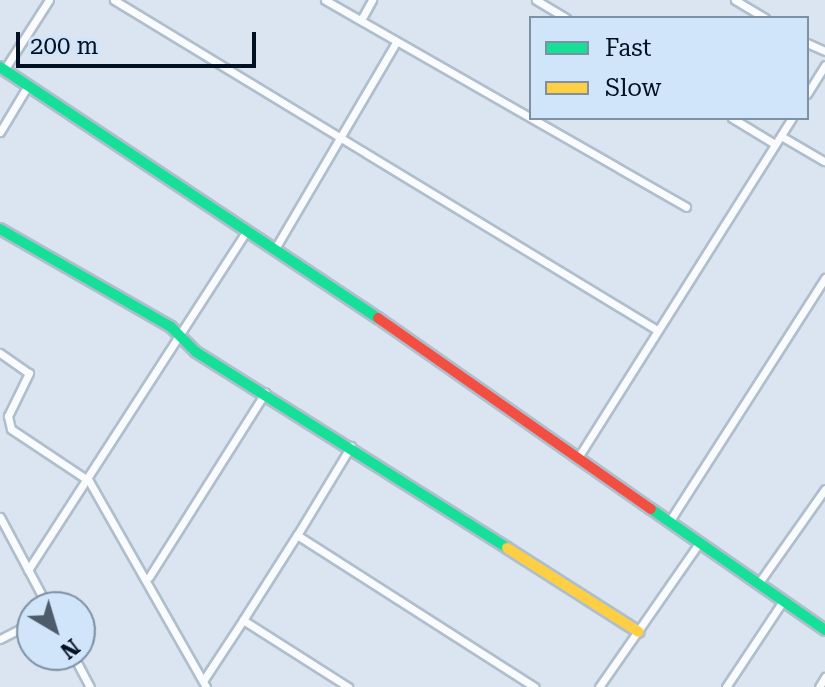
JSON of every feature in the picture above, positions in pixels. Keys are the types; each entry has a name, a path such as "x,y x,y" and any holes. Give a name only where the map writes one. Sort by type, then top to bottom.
{"street":[{"path":"49,0 2,69 276,247 825,630"},
{"path":"114,0 657,330"},
{"path":"325,0 395,44 529,119"},
{"path":"361,20 372,0"},
{"path":"536,0 563,16"},
{"path":"735,0 762,16"},
{"path":"276,247 343,139 395,44"},
{"path":"809,91 825,65"},
{"path":"0,132 27,87"},
{"path":"531,120 686,207"},
{"path":"735,120 775,144"},
{"path":"579,456 791,120"},
{"path":"781,136 824,161"},
{"path":"0,229 182,337 639,632"},
{"path":"28,570 182,337 247,230"},
{"path":"669,522 825,278"},
{"path":"0,353 29,373 8,416 11,429 89,481 149,577 204,684"},
{"path":"149,577 265,393"},
{"path":"204,684 352,445"},
{"path":"758,584 825,489"},
{"path":"0,517 39,591"},
{"path":"297,535 535,687"},
{"path":"599,687 699,543"},
{"path":"726,687 783,601"},
{"path":"243,620 348,687"},
{"path":"819,687 825,677"}],"traffic: fast":[{"path":"0,67 378,318"},
{"path":"0,229 171,327 196,352 507,548"},
{"path":"651,509 825,630"}],"traffic: slow":[{"path":"507,548 639,632"}],"traffic: jam":[{"path":"378,318 651,509"}]}
